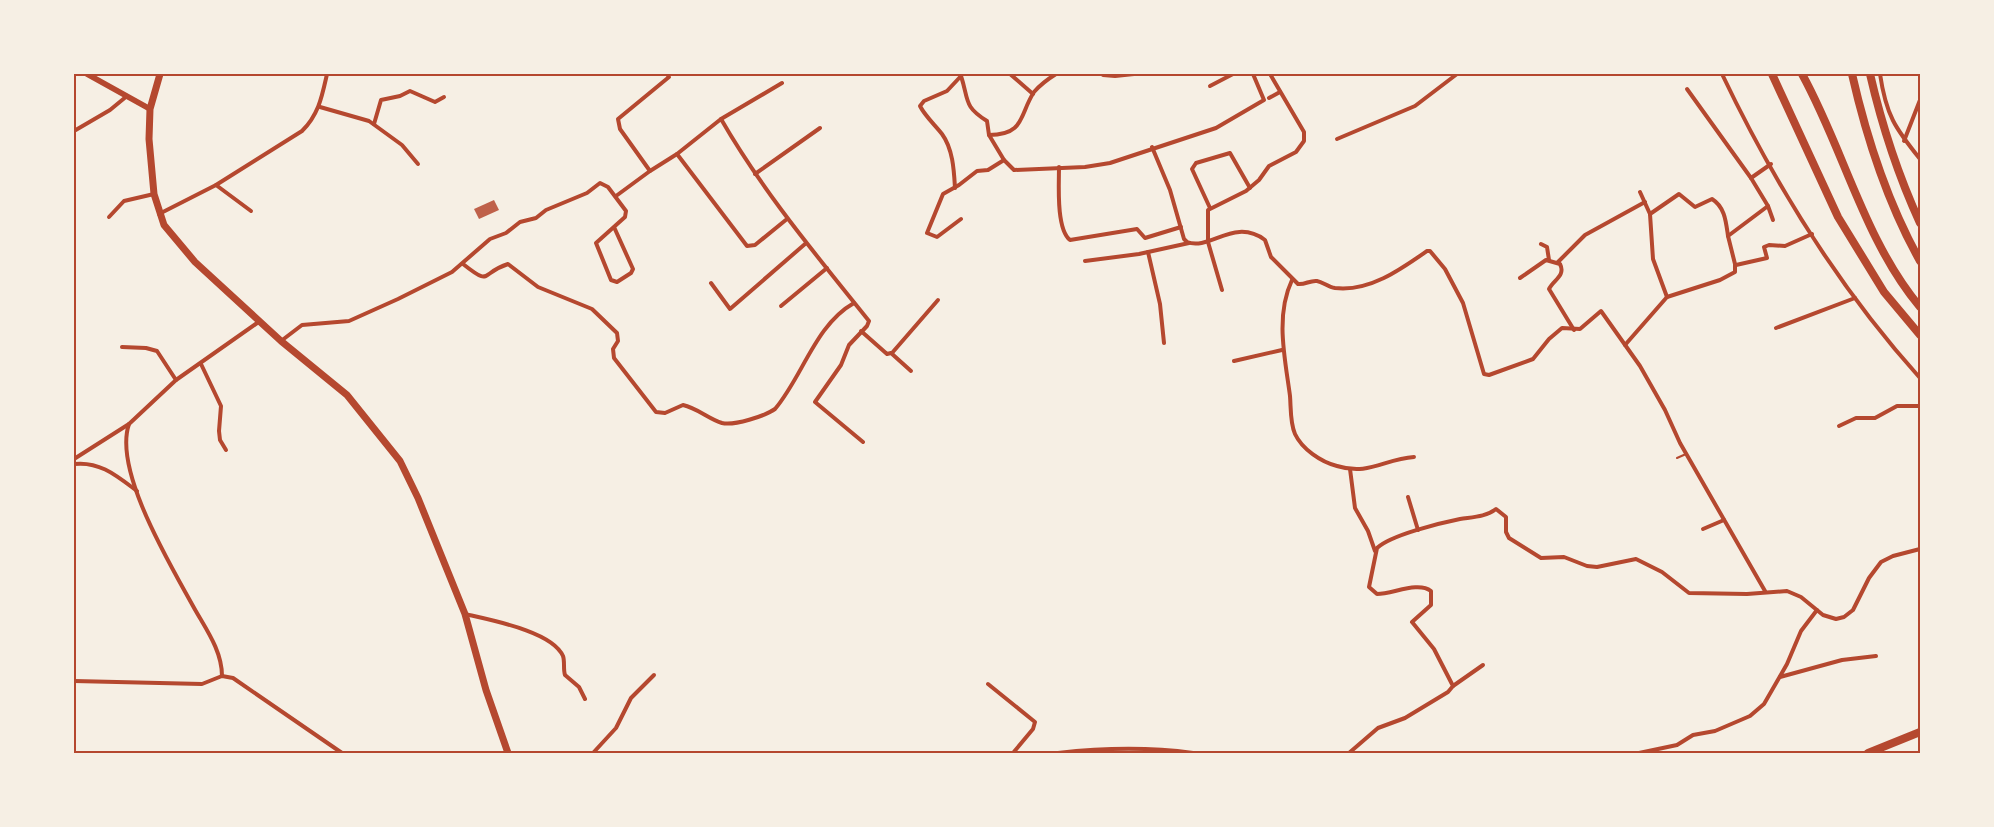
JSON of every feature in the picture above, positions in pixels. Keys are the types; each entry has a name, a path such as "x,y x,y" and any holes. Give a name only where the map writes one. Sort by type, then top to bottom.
{"highway":[{"path":"160,74 150,109 149,158 159,214 182,248 281,341 346,395 400,461 413,485 465,614 486,690 508,753"},
{"path":"1772,74 1838,217 1884,292 1920,335"},
{"path":"1777,84 1780,74"},
{"path":"1802,74 1826,121 1877,240 1896,275 1920,307"},
{"path":"1852,74 1863,121 1881,178 1896,214 1920,261"},
{"path":"1870,74 1882,123 1897,169 1920,223"},
{"path":"1868,753 1920,732"}],"main road":[{"path":"87,74 150,109"}],"street":[{"path":"159,214 216,185 302,131 313,119 320,107 327,74"},
{"path":"650,172 618,122 620,116 669,76 666,74"},
{"path":"1010,74 1033,94"},
{"path":"989,134 1004,135 1015,128 1024,115 1033,94 1056,74"},
{"path":"1103,75 1134,74"},
{"path":"1210,86 1233,74"},
{"path":"961,75 968,105 976,115 986,120 989,134 1004,160 1014,170 1110,163 1216,128 1264,100 1253,74"},
{"path":"1210,208 1250,188 1268,167 1296,152 1304,141 1304,132 1270,74"},
{"path":"1337,139 1415,106 1457,74"},
{"path":"1722,74 1790,202 1856,298 1898,354 1920,378"},
{"path":"1880,74 1886,106 1904,141 1920,159"},
{"path":"954,188 954,167 944,136 920,106 924,101 947,91 961,75"},
{"path":"616,196 677,154 722,119 782,83"},
{"path":"1687,89 1751,178 1768,206 1773,220"},
{"path":"374,124 380,102 384,98 398,97 410,91 435,102 444,97"},
{"path":"1269,98 1280,92"},
{"path":"74,131 110,110 127,96"},
{"path":"1904,141 1920,100"},
{"path":"320,107 374,124 406,149 418,164"},
{"path":"722,119 755,174 805,244 827,268 869,321 849,346 840,365 815,402 863,442"},
{"path":"755,174 820,128"},
{"path":"1152,148 1170,190 1184,239 1189,243"},
{"path":"1222,290 1208,242 1208,215 1210,208 1192,169 1196,163 1230,153 1250,188"},
{"path":"677,154 747,246 755,245 787,219"},
{"path":"962,219 937,237 927,233 940,196 977,172 988,170 1004,160"},
{"path":"1751,178 1771,164"},
{"path":"1059,167 1060,213 1066,237 1070,240 1137,229 1144,238 1180,227"},
{"path":"281,341 302,325 343,322 354,319 448,274 463,264 490,240 506,233 520,222 536,218 546,210 588,193 600,183 605,184 616,196 626,214 614,227 598,239 596,246 611,280 615,282 632,273 633,269 614,227"},
{"path":"216,185 251,211"},
{"path":"1640,192 1650,214 1653,259 1667,297"},
{"path":"109,217 124,201 154,194"},
{"path":"1625,346 1667,297 1725,278 1735,272 1736,265 1725,217 1719,205 1712,200 1695,207 1679,194 1650,214"},
{"path":"1558,262 1585,235 1645,202"},
{"path":"1728,236 1768,206"},
{"path":"1085,261 1148,252 1189,243 1208,242 1217,236 1235,232 1260,236 1265,240 1271,257 1292,280 1300,285 1316,281 1334,288 1363,285 1396,273 1427,251 1430,251 1445,269 1463,303 1481,368 1484,374 1489,376 1533,359 1549,339 1562,328 1574,330 1586,326 1600,311 1625,346 1665,410 1686,454 1765,591"},
{"path":"1736,265 1766,258 1764,247 1769,245 1785,246 1812,234"},
{"path":"711,283 730,309 805,244"},
{"path":"1541,244 1547,247 1549,260"},
{"path":"1148,252 1160,304 1164,343"},
{"path":"1520,278 1539,264 1549,260 1558,262 1562,267 1561,274 1549,290 1574,330"},
{"path":"463,264 480,278 484,278 508,264 538,287 592,309 617,333 618,341 613,349 614,358 656,412 664,413 683,405 724,423 754,418 768,414 775,409 828,326 842,309 854,303"},
{"path":"781,306 827,268"},
{"path":"1292,280 1284,300 1282,350 1296,437 1321,460 1350,469 1374,468 1394,459 1414,457"},
{"path":"1776,328 1856,298"},
{"path":"861,331 887,354 892,353 938,300"},
{"path":"74,459 129,424 176,380 260,321"},
{"path":"122,347 146,348 157,351 176,380"},
{"path":"1234,361 1282,350"},
{"path":"892,353 911,371"},
{"path":"201,364 221,406 220,440 226,450"},
{"path":"1839,426 1856,418 1875,418 1897,406 1920,406"},
{"path":"129,424 125,445 137,491 171,566 214,644 221,664 222,676"},
{"path":"74,464 84,462 109,470 137,491"},
{"path":"1350,469 1354,504 1376,551 1369,587 1372,593 1386,594 1414,588 1426,588 1431,591 1431,605 1412,622 1434,649 1453,686"},
{"path":"1408,497 1418,530"},
{"path":"1376,551 1383,544 1418,530 1451,521 1490,515 1496,509 1506,517 1506,532 1509,538 1542,558 1568,558 1582,564 1597,567 1636,559 1662,572 1689,593 1747,594 1765,591 1793,593 1827,618 1844,618 1852,610 1869,578 1881,562 1893,556 1920,549"},
{"path":"1703,529 1724,520"},
{"path":"1639,753 1677,745 1693,735 1714,731 1750,716 1764,704 1780,677 1801,631 1817,610"},
{"path":"465,614 548,640 563,656 565,675 579,687 585,699"},
{"path":"1780,677 1842,660 1876,656"},
{"path":"1349,753 1378,728 1405,718 1448,692 1453,686 1483,665"},
{"path":"593,753 616,728 631,698 654,675"},
{"path":"74,681 202,684 222,676 237,680 342,753"},
{"path":"988,684 1035,722 1033,729 1013,753"},
{"path":"1058,753 1120,749 1193,753"}],"lane":[{"path":"1677,458 1686,454"}],"building":[{"path":"494,200 499,210 479,219 474,209"}]}
